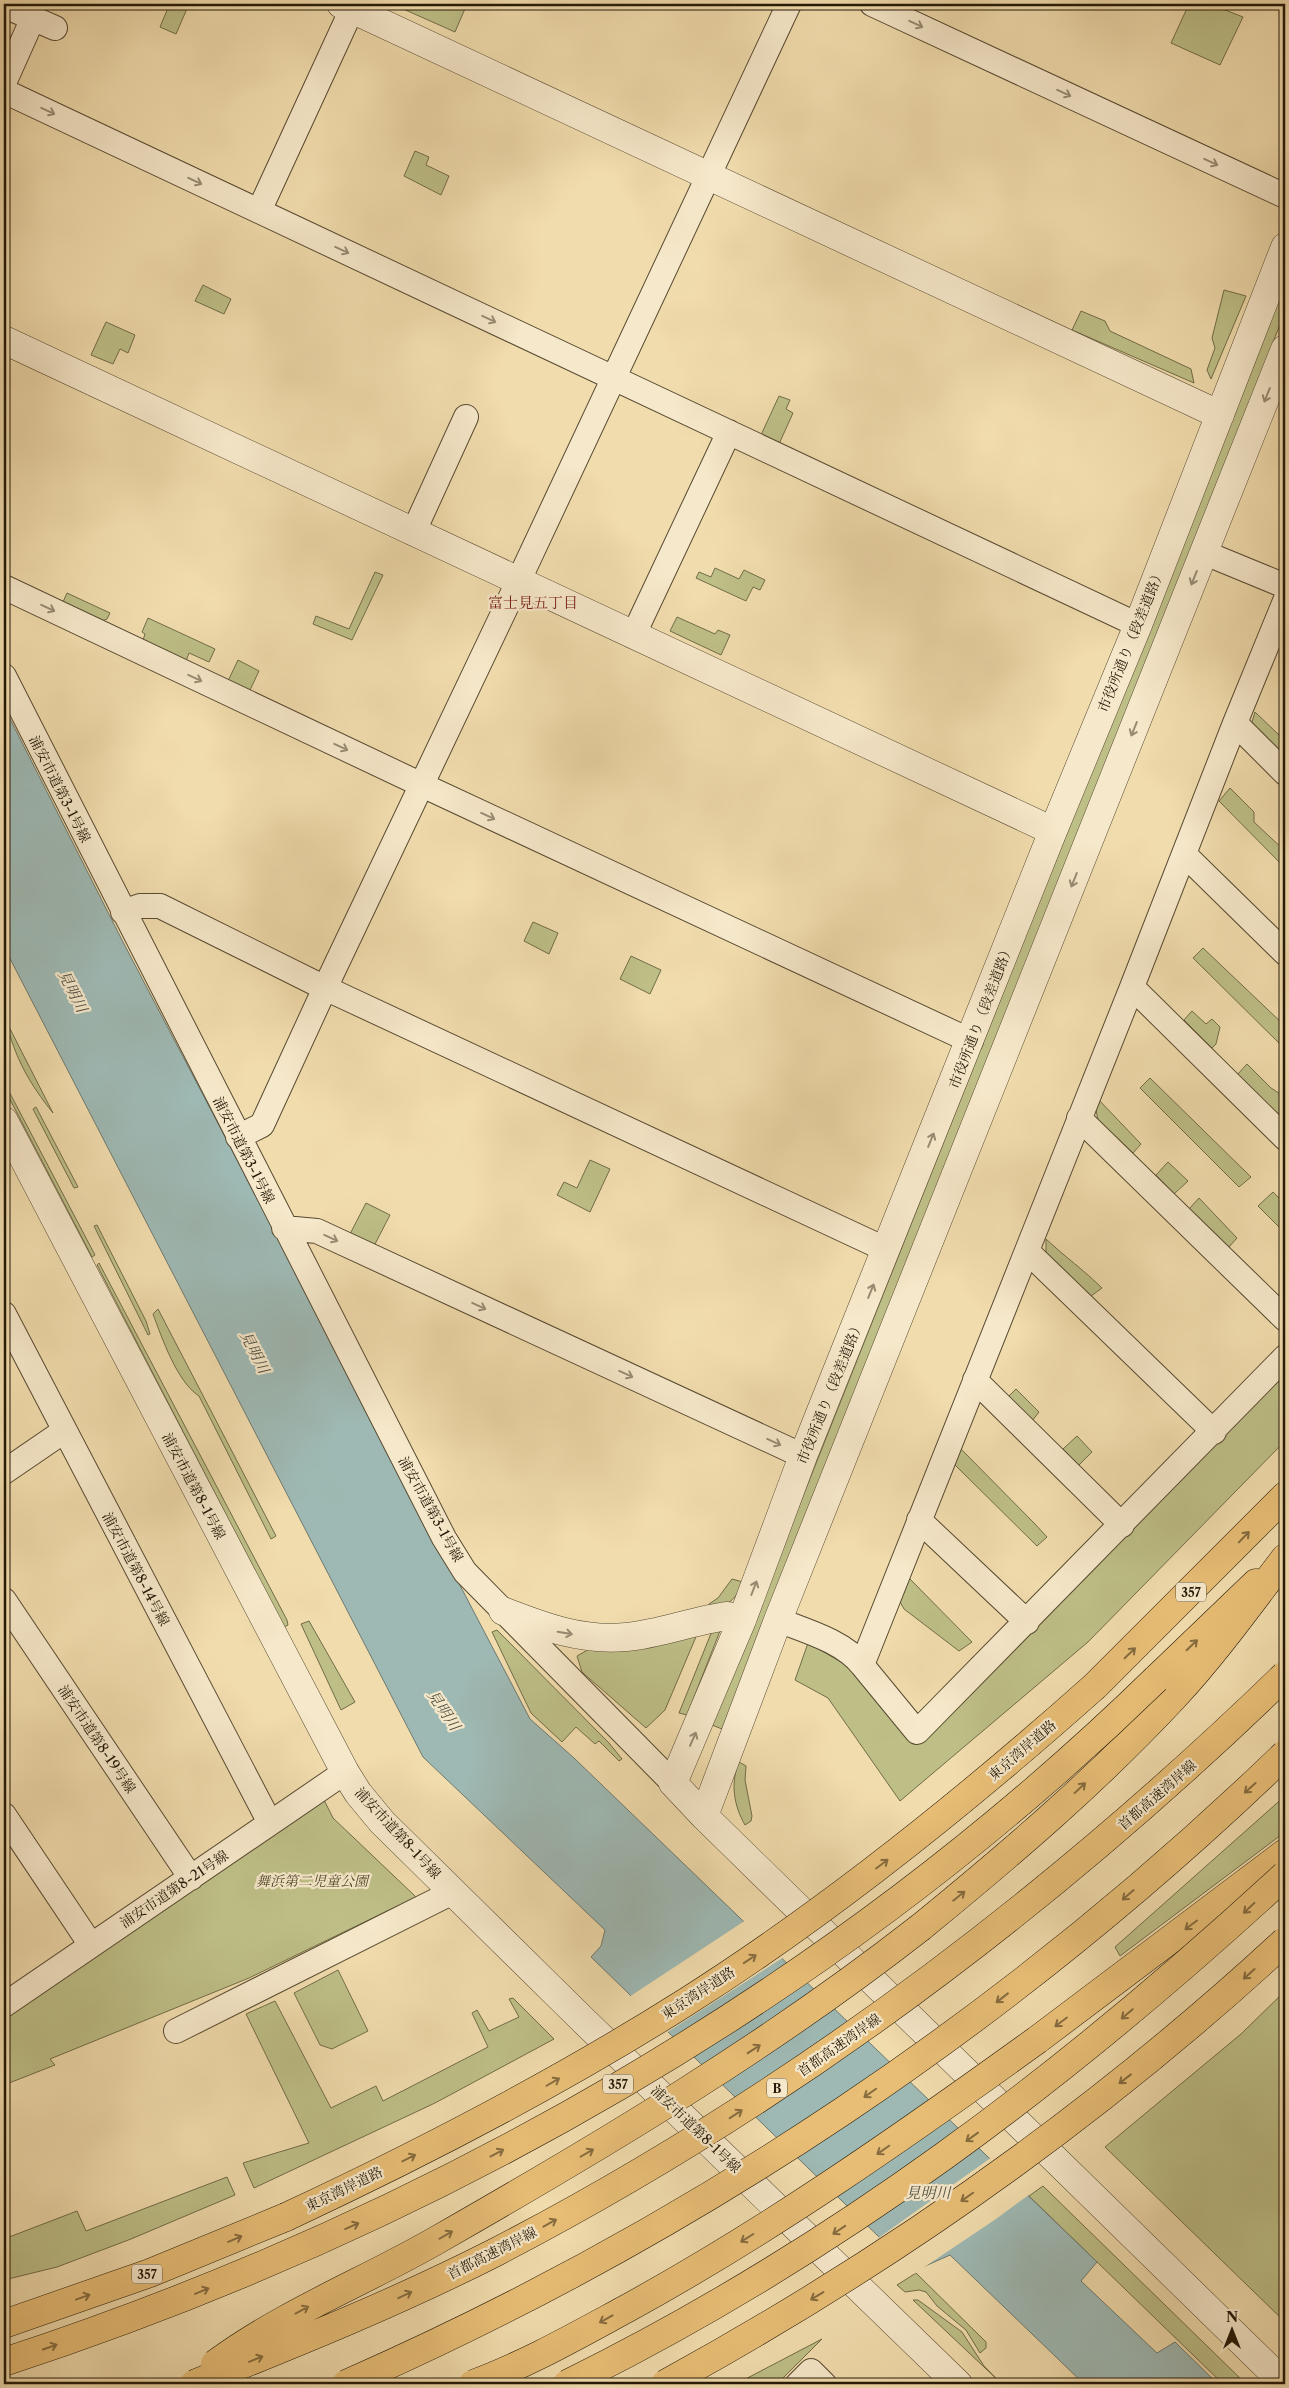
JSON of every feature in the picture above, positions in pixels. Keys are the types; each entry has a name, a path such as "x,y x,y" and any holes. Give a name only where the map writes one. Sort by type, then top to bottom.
{"highway":[{"name":"東京湾岸道路","path":"4,2324 150,2273 286,2217 368,2179 536,2091 687,2001 820,1910 945,1815 1095,1686 1285,1496"},
{"name":"357","path":"4,2362 169,2304 378,2214 515,2143 632,2076 804,1968 936,1872 1165,1688 1285,1556"},
{"name":"首都高速湾岸線","path":"194,2384 321,2332 493,2253 643,2171 797,2075 957,1960 1057,1881 1219,1740 1285,1675"},
{"path":"188,2384 240,2346 299,2312 426,2246 611,2139 705,2081 820,2004 921,1927 988,1871 1113,1758 1165,1688"},
{"path":"346,2384 473,2326 633,2242 749,2173 836,2117 988,2008 1095,1924 1285,1754"},
{"path":"473,2384 580,2333 652,2295 799,2206 989,2075 1285,1853"},
{"path":"567,2384 739,2292 905,2185 979,2133 1063,2067 1164,1983 1285,1875"},
{"path":"665,2384 823,2293 979,2189 1168,2045 1285,1941"}],"street":[{"path":"238,1137 262,1125 789,4"},
{"path":"872,4 1285,196"},
{"path":"259,211 347,6 1220,415"},
{"path":"4,83 24,14 55,28"},
{"path":"4,91 1138,625"},
{"name":"市役所通り（段差道路）","path":"673,1783 742,1620 803,1456 888,1250 1053,831 1138,625 1285,246"},
{"path":"4,340 1053,831"},
{"path":"704,1816 778,1620 1285,349"},
{"path":"413,533 466,417"},
{"path":"633,636 729,432"},
{"path":"1205,553 1285,586"},
{"path":"4,587 422,785 971,1041"},
{"path":"862,1665 1132,987 1234,723 1285,600"},
{"name":"浦安市道第3-1号線","path":"4,676 284,1228 444,1538 466,1572 673,1783"},
{"path":"1234,723 1285,773"},
{"path":"1184,854 1285,953"},
{"path":"123,912 140,906 160,906 325,988 888,1250"},
{"path":"1132,987 1285,1138"},
{"path":"1079,1118 1285,1319"},
{"name":"浦安市道第8-1号線","path":"4,1122 344,1772 358,1793 382,1822 453,1892 958,2384"},
{"path":"284,1228 317,1231 803,1456"},
{"path":"1027,1251 1214,1432"},
{"name":"浦安市道第8-14号線","path":"4,1315 270,1823"},
{"path":"778,1620 816,1635 853,1653 917,1732 1214,1432 1285,1357"},
{"path":"975,1380 1122,1525"},
{"path":"4,1472 64,1431"},
{"path":"920,1520 1027,1622"},
{"name":"浦安市道第8-19号線","path":"4,1600 191,1878"},
{"path":"503,1611 560,1632 606,1638 628,1637 728,1616 742,1620"},
{"name":"浦安市道第8-21号線","path":"4,2006 344,1772"},
{"path":"673,1783 704,1816 1285,2384"},
{"path":"4,1815 91,1945"},
{"path":"176,2031 453,1892"},
{"path":"798,2384 811,2371 824,2384"}],"green space":[{"path":"159,4 189,4 176,34 160,27 168,8"},
{"path":"392,4 467,4 455,32"},
{"path":"1189,4 1210,4 1243,17 1220,65 1171,43"},
{"path":"415,151 429,157 426,165 449,176 441,195 404,176"},
{"path":"1285,284 1285,312 722,1729 712,1725"},
{"path":"203,285 231,299 224,314 195,301"},
{"path":"1224,290 1246,296 1211,379 1207,370 1215,348 1212,338"},
{"path":"1081,311 1105,321 1110,331 1191,369 1194,383 1072,330"},
{"path":"106,322 135,335 128,353 120,349 113,364 91,355"},
{"path":"779,396 790,400 786,409 793,413 779,444 761,435"},
{"path":"715,568 739,579 744,570 765,580 760,590 753,587 746,601 696,578 699,572 711,577"},
{"path":"375,572 383,575 352,640 313,624 316,616 349,629"},
{"path":"67,593 110,613 107,619 102,621 63,602"},
{"path":"677,617 715,634 718,630 730,635 721,655 670,631"},
{"path":"148,618 215,649 209,662 189,653 186,661 143,640 145,634 142,632"},
{"path":"238,660 259,671 250,690 228,681"},
{"path":"1255,712 1279,735 1285,736 1285,755 1255,727 1252,722"},
{"path":"1230,788 1254,812 1254,822 1285,851 1285,868 1219,801"},
{"path":"533,922 558,933 549,954 524,941"},
{"path":"1203,948 1285,1026 1285,1049 1193,958"},
{"path":"631,956 661,970 650,994 620,979"},
{"path":"1192,1011 1206,1024 1212,1019 1220,1027 1216,1044 1212,1048 1184,1020"},
{"path":"6,1021 53,1113 24,1070"},
{"path":"1247,1064 1271,1088 1285,1097 1285,1121 1237,1075"},
{"path":"1150,1078 1251,1177 1239,1187 1140,1088"},
{"path":"4,1082 95,1255 92,1257 4,1088"},
{"path":"1098,1099 1141,1144 1133,1153 1098,1120 1096,1110"},
{"path":"36,1107 78,1187 74,1188 33,1109"},
{"path":"590,1160 610,1169 590,1212 557,1195 564,1182 577,1188"},
{"path":"1168,1162 1188,1181 1174,1194 1156,1175"},
{"path":"1273,1192 1285,1204 1281,1210 1285,1214 1285,1233 1258,1206"},
{"path":"1199,1198 1237,1238 1229,1247 1189,1209"},
{"path":"366,1203 390,1215 374,1246 350,1234"},
{"path":"97,1225 146,1321 150,1334 148,1335 94,1226"},
{"path":"1046,1239 1102,1288 1091,1296 1046,1253"},
{"path":"99,1263 288,1625 284,1627 97,1265"},
{"path":"158,1309 276,1536 271,1539 199,1396 184,1381 171,1359 153,1314"},
{"path":"1285,1369 1285,1441 1088,1642 900,1801 828,1698 795,1680 808,1643 855,1670 919,1743"},
{"path":"1016,1389 1039,1412 1032,1421 1007,1398"},
{"path":"1077,1436 1092,1452 1079,1465 1063,1449"},
{"path":"960,1448 1047,1537 1037,1546 955,1465"},
{"path":"908,1577 972,1642 959,1651 904,1609 900,1602"},
{"path":"732,1579 743,1582 737,1594 727,1604 709,1610 709,1604 718,1598"},
{"path":"309,1621 355,1702 341,1710 301,1624"},
{"path":"714,1626 720,1629 720,1631 687,1715 679,1713"},
{"path":"497,1630 609,1743 622,1759 619,1761 599,1741 595,1744 576,1727 562,1742 531,1713 492,1632"},
{"path":"698,1632 665,1710 646,1728 582,1672 577,1656 591,1648"},
{"path":"739,1762 746,1766 745,1780 752,1816 751,1821 745,1825 738,1810 734,1794 736,1770"},
{"path":"1285,1796 1285,1832 1120,1956 1115,1947"},
{"name":"舞浜第二児童公園","path":"324,1800 333,1818 416,1897 249,1978 50,2059 55,2065 4,2085 4,2017 23,2006"},
{"path":"338,1970 368,2031 332,2049 320,2045 294,1993"},
{"path":"1285,1991 1285,2322 1105,2147 1241,2034"},
{"path":"513,1998 554,2039 435,2103 254,2188 243,2163 309,2143 246,2014 275,2001 331,2108 376,2086 383,2101 488,2047 472,2013 477,2010 489,2031 519,2017 509,1999"},
{"path":"227,2177 235,2195 131,2239 57,2267 4,2280 4,2239 77,2211 86,2231"},
{"path":"1043,2186 1246,2384 1223,2384 1029,2196"},
{"path":"916,2273 986,2342 986,2348 980,2353 966,2330 937,2306 926,2292 919,2290 905,2292 897,2285"},
{"path":"913,2300 918,2300 962,2332 984,2366 1002,2384"},
{"path":"822,2339 777,2384 736,2384"}],"water":[{"name":"見明川","path":"4,707 124,944 530,1719 574,1758 1097,2262 1081,2281 1157,2353 1175,2342 1218,2384 1084,2384 950,2255 914,2271 591,1957 601,1946 605,1930 423,1757 4,947"}],"pier":[{"path":"746,1920 784,1957 666,2033 629,1997"},
{"path":"992,2157 1030,2194 914,2274 877,2239"}],"district":[{"name":"富士見五丁目","path":"533,602"}]}
